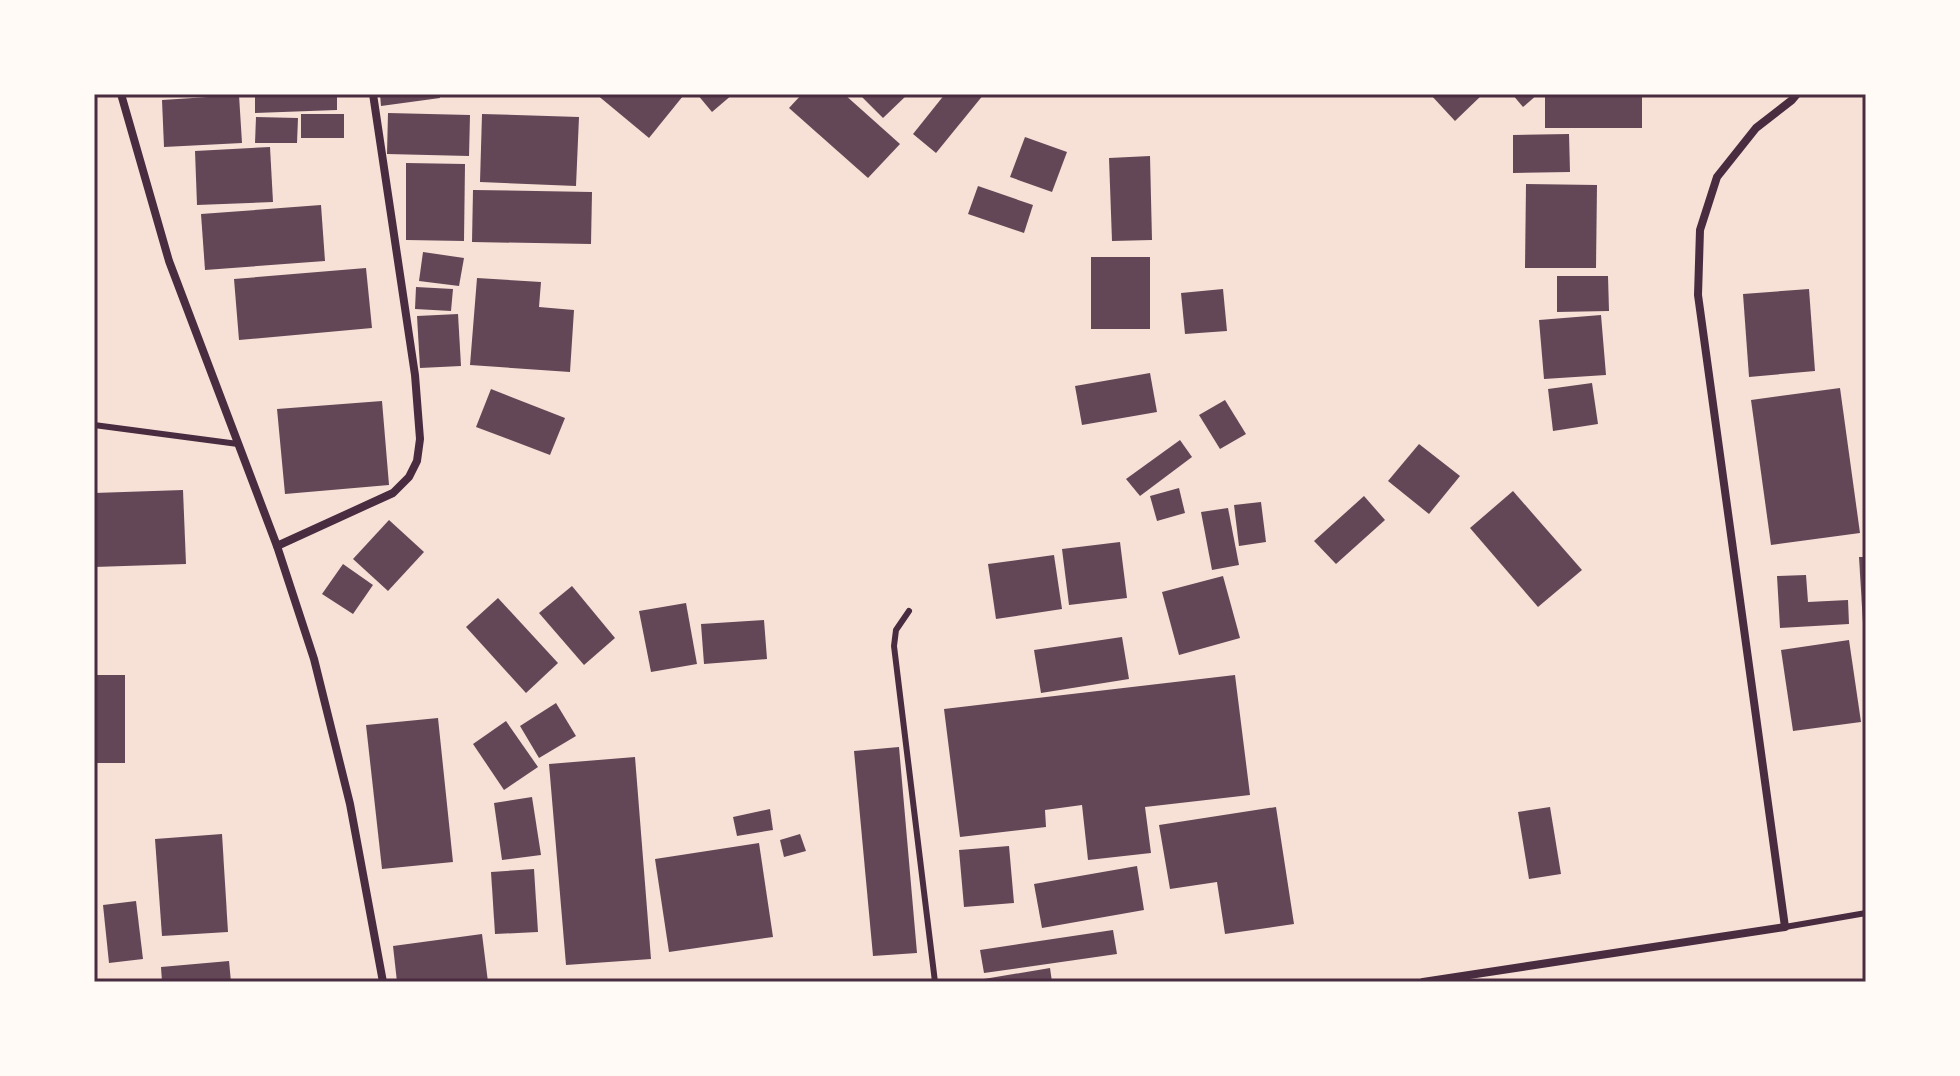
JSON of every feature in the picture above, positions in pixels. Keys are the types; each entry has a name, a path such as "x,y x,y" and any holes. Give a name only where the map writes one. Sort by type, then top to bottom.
{"street":[{"path":"121,94 169,261 277,546 314,659 350,804 383,982"},
{"path":"277,546 393,493 409,477 417,461 420,439 415,375 373,94"},
{"path":"1423,982 1785,927 1698,295 1700,230 1717,177 1756,128 1797,94"}],"lane":[{"path":"94,425 238,444"},
{"path":"909,611 896,630 894,646 935,982"},
{"path":"1785,927 1866,913"}],"building":[{"path":"255,94 337,94 337,110 255,113"},
{"path":"380,94 439,94 440,98 381,106"},
{"path":"596,94 681,94 683,96 649,138"},
{"path":"697,94 733,94 712,112"},
{"path":"802,94 844,94 900,144 868,178 789,108"},
{"path":"859,94 908,94 883,118"},
{"path":"945,94 984,94 936,153 913,134"},
{"path":"1430,94 1483,94 1455,121"},
{"path":"1512,94 1538,94 1523,107"},
{"path":"239,95 242,143 164,147 162,100"},
{"path":"1545,96 1642,96 1642,128 1545,128"},
{"path":"388,113 470,115 469,156 387,154"},
{"path":"301,114 344,114 344,138 301,138"},
{"path":"482,114 579,117 576,186 480,182"},
{"path":"256,117 298,118 297,143 255,143"},
{"path":"1569,134 1570,172 1513,173 1513,135"},
{"path":"1025,137 1067,152 1052,192 1010,177"},
{"path":"270,147 273,202 197,205 195,151"},
{"path":"1150,156 1152,240 1112,241 1109,158"},
{"path":"406,163 465,164 464,241 406,240"},
{"path":"1526,184 1597,185 1596,268 1525,268"},
{"path":"978,186 1033,205 1024,233 968,214"},
{"path":"473,190 592,192 591,244 472,242"},
{"path":"321,205 325,261 205,270 201,214"},
{"path":"423,252 464,258 459,286 419,281"},
{"path":"1091,257 1150,257 1150,329 1091,329"},
{"path":"366,268 372,328 239,340 234,279"},
{"path":"1557,276 1608,276 1609,311 1557,312"},
{"path":"477,278 541,282 539,307 574,310 570,372 470,365"},
{"path":"416,287 453,289 451,311 415,309"},
{"path":"1223,289 1227,331 1185,334 1181,293"},
{"path":"1809,289 1815,371 1749,377 1743,294"},
{"path":"458,314 461,366 420,368 417,316"},
{"path":"1601,315 1606,375 1544,379 1539,320"},
{"path":"1150,373 1157,412 1082,425 1075,386"},
{"path":"1592,383 1598,424 1553,431 1548,389"},
{"path":"1840,388 1860,533 1771,545 1751,400"},
{"path":"491,389 565,418 550,455 476,427"},
{"path":"1225,400 1246,434 1220,449 1199,415"},
{"path":"382,401 389,485 285,494 277,409"},
{"path":"1180,440 1192,457 1140,496 1126,479"},
{"path":"1419,444 1460,476 1429,514 1388,481"},
{"path":"1179,488 1185,513 1157,521 1150,496"},
{"path":"183,490 186,564 94,567 94,493"},
{"path":"1513,491 1582,570 1538,607 1470,528"},
{"path":"1364,496 1385,520 1336,564 1314,541"},
{"path":"1261,502 1266,542 1239,546 1234,505"},
{"path":"1228,508 1239,565 1212,570 1201,512"},
{"path":"389,520 424,552 388,591 353,559"},
{"path":"1120,542 1127,598 1069,605 1062,549"},
{"path":"1054,555 1062,609 996,619 988,564"},
{"path":"1859,557 1866,557 1866,640 1864,640"},
{"path":"343,564 373,585 353,614 322,594"},
{"path":"1806,575 1808,602 1848,600 1849,624 1780,628 1777,576"},
{"path":"1223,576 1240,638 1179,655 1162,592"},
{"path":"572,586 615,638 584,665 539,613"},
{"path":"498,598 558,663 526,693 466,627"},
{"path":"686,603 697,664 651,672 639,611"},
{"path":"764,620 767,659 704,664 701,624"},
{"path":"1122,637 1129,679 1041,693 1034,650"},
{"path":"1849,640 1861,722 1793,731 1781,650"},
{"path":"94,675 125,675 125,763 94,763"},
{"path":"1235,675 1250,795 1145,807 1151,853 1088,860 1082,805 1045,810 1046,827 960,837 944,709"},
{"path":"556,703 576,736 539,758 520,726"},
{"path":"438,718 453,862 382,869 366,725"},
{"path":"506,721 538,767 504,790 473,744"},
{"path":"899,747 917,953 873,956 854,751"},
{"path":"635,757 651,959 566,965 549,764"},
{"path":"532,797 541,855 502,860 494,803"},
{"path":"1276,807 1294,924 1225,934 1217,882 1170,889 1159,825"},
{"path":"1550,807 1561,874 1529,879 1518,812"},
{"path":"770,809 773,830 737,836 733,817"},
{"path":"222,834 228,932 162,936 155,839"},
{"path":"800,834 806,851 784,857 780,840"},
{"path":"759,843 773,937 669,952 655,859"},
{"path":"1009,846 1014,903 964,907 959,850"},
{"path":"1137,866 1144,910 1042,928 1034,884"},
{"path":"534,869 538,932 495,934 491,872"},
{"path":"136,901 143,959 109,963 103,905"},
{"path":"1113,930 1117,954 984,973 980,950"},
{"path":"482,934 488,982 397,982 393,946"},
{"path":"229,961 231,982 162,982 161,967"},
{"path":"1050,968 1052,982 978,982 978,980"}]}
